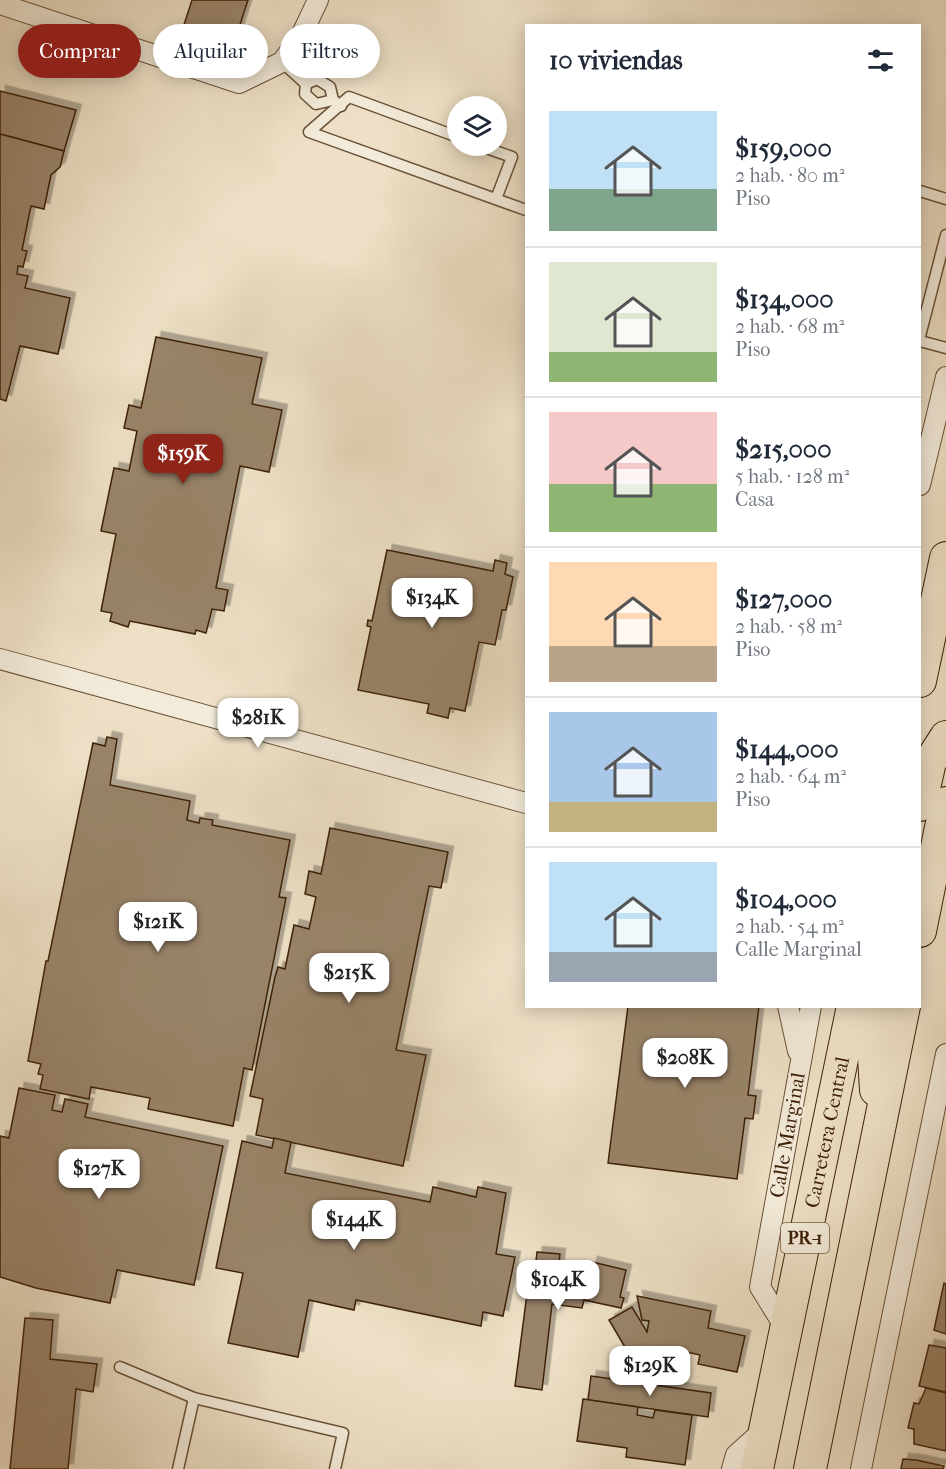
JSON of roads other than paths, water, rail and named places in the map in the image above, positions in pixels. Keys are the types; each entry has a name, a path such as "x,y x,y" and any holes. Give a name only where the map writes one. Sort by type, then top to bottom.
{"main road":[{"path":"921,676 946,558"},
{"path":"921,801 930,762 946,737"},
{"path":"921,926 946,802"},
{"name":"Carretera Central","path":"757,1469 853,1008"},
{"path":"878,1133 873,1040 879,1008"},
{"name":"PR-1","path":"810,1469 904,1008"}],"street":[{"path":"307,24 318,0"},
{"path":"0,4 239,83 280,63"},
{"path":"921,481 946,377"},
{"path":"0,659 525,803"},
{"path":"788,1008 800,1059"},
{"name":"Calle Marginal","path":"786,1329 760,1287 811,1008"},
{"path":"861,1469 944,1077 946,1054"},
{"path":"732,1469 736,1455 765,1429"}],"lane":[{"path":"299,78 306,84"},
{"path":"306,84 317,79 330,87 337,103"},
{"path":"306,84 305,94 316,104 337,103"},
{"path":"447,133 350,97 337,103 309,132 525,210"},
{"path":"496,199 512,157 507,155"},
{"path":"921,191 946,199"},
{"path":"921,332 946,235"},
{"path":"921,342 946,348"},
{"path":"120,1367 194,1398 343,1433 335,1469"},
{"path":"180,1469 194,1398"}]}
